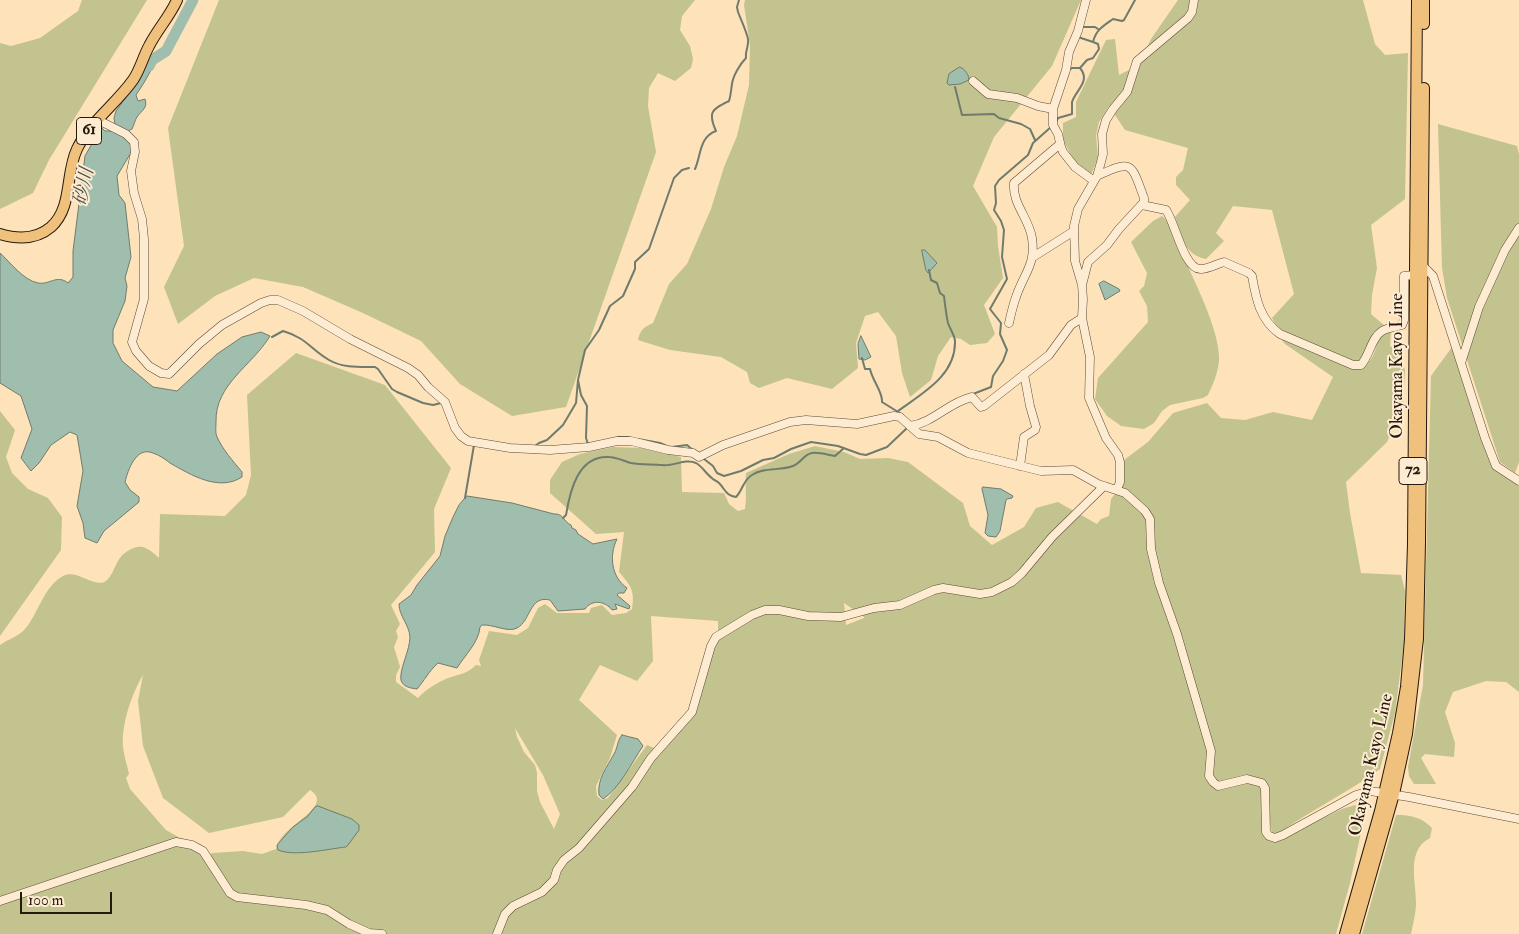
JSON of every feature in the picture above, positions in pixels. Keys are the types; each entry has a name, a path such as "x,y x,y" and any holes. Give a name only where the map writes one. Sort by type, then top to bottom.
{"main road":[{"name":"61","path":"0,234 16,238 39,234 50,228 58,219 64,206 77,150 85,136 133,80 148,47 177,0"},
{"name":"Okayama Kayo Line","path":"1354,934 1389,794 1406,687 1410,639 1417,0"},
{"name":"Okayama Kayo Line","path":"1344,934 1407,734 1418,639 1424,0"}],"street":[{"path":"1086,0 1053,109 1053,125 1058,134 1063,152 1075,167 1095,179"},
{"path":"1117,489 1120,482 1118,455 1106,438 1089,398 1090,357 1082,318 1082,286 1075,261 1075,217 1095,179 1103,154 1102,134 1106,120 1112,109 1128,92 1137,61 1188,18 1192,12 1194,0"},
{"path":"973,81 988,94 1017,98 1038,106 1053,109"},
{"path":"98,120 126,134 134,142 135,152 131,171 132,183 142,218 144,299 132,342 136,351 149,366 161,373 169,374 199,344 222,325 261,303 278,300 303,311 350,339 408,368 418,375 446,403 456,428 461,436 468,441 530,450 571,449 617,441 631,441 668,450 692,453 699,457 723,445 790,422 806,420 857,424 894,416 900,417 919,434 938,437 968,452 1002,463 1041,472 1073,470 1104,486 1125,493 1145,510 1150,519 1151,549 1159,583 1177,634 1211,751 1210,776 1218,786 1247,779 1262,783 1265,788 1266,832 1269,836 1275,838 1356,795 1370,791 1519,819"},
{"path":"1009,323 1015,298 1022,279 1030,268 1033,257 1030,231 1015,198 1014,183 1060,144"},
{"path":"1082,286 1088,262 1107,245 1118,229 1142,205 1144,198 1133,170 1129,166 1116,167 1095,179"},
{"path":"1142,205 1166,210 1185,255 1194,268 1198,270 1204,269 1224,262 1249,273 1252,276 1261,313 1271,328 1280,334 1353,365 1361,365 1377,335 1384,330 1402,324 1404,320 1404,276 1414,275"},
{"path":"1461,363 1479,308 1505,250 1519,228"},
{"path":"1033,257 1074,231"},
{"path":"1422,265 1433,276 1496,466 1519,481"},
{"path":"910,426 926,421 963,399 972,397 981,407 984,406 1049,355 1071,325 1082,318"},
{"path":"1020,466 1024,437 1035,430 1036,426 1024,374"},
{"path":"497,934 505,914 513,906 542,892 554,880 557,870 564,860 578,848 632,787 651,758 692,712 711,646 716,637 752,615 765,610 778,610 808,616 840,617 874,608 900,606 934,590 943,588 980,594 992,592 1017,577 1052,537 1104,486"},
{"path":"0,901 176,842 192,845 203,851 230,893 237,897 320,908 369,933 382,934"}],"green space":[{"path":"82,0 147,0 49,160 33,193 0,209 0,43 11,46 40,38 78,11"},
{"path":"219,0 695,0 682,16 680,30 690,46 693,59 691,68 675,81 658,73 649,88 648,106 656,152 566,407 512,416 460,384 421,341 303,287 254,278 215,296 178,324 164,287 184,246 168,128"},
{"path":"745,0 1081,0 1052,66 994,137 973,186 997,227 1003,278 984,305 995,334 987,343 970,345 961,339 951,337 938,356 931,380 910,397 902,373 896,336 878,312 865,316 856,343 858,368 832,389 787,378 759,388 750,383 747,372 721,357 670,350 638,340 643,329 653,323 669,284 687,264 711,209 724,167 737,136 749,85 750,45 744,5"},
{"path":"1178,0 1363,0 1375,44 1385,55 1408,53 1405,199 1371,225 1377,268 1371,314 1385,326 1360,361 1352,363 1285,333 1276,325 1272,318 1294,294 1272,210 1233,206 1216,233 1224,241 1206,259 1199,257 1188,249 1185,244 1175,217 1190,200 1176,185 1176,177 1183,170 1188,148 1125,130 1109,106 1099,122 1096,135 1098,157 1091,175 1082,170 1063,140 1063,123 1076,117 1076,102 1106,40 1115,39 1119,75 1139,65 1151,39"},
{"path":"1438,124 1517,146 1519,155 1519,462 1515,473 1500,462 1447,298 1442,268"},
{"path":"1162,216 1170,226 1210,319 1215,334 1219,361 1208,395 1203,398 1170,405 1162,411 1154,423 1144,429 1121,426 1107,416 1095,399 1098,378 1148,322 1147,306 1139,291 1144,286 1147,273 1131,242 1153,221"},
{"path":"1391,331 1390,346 1399,351 1405,370 1403,404 1387,442 1346,482 1361,573 1401,575 1405,591 1404,643 1395,713 1380,769 1367,778 1278,834 1272,833 1267,804 1263,804 1265,837 1269,841 1274,842 1342,809 1355,805 1365,814 1350,883 1336,934 0,934 0,645 25,629 46,593 63,576 68,574 74,575 102,583 111,574 122,555 136,547 143,547 159,558 160,514 225,516 246,495 251,475 247,395 296,353 385,385 451,468 434,509 435,552 391,605 400,624 396,631 398,637 394,647 400,667 396,675 396,682 418,698 440,682 466,672 476,665 481,666 479,660 489,631 517,635 528,628 538,608 545,604 557,613 589,613 591,608 602,605 612,615 626,613 632,609 633,597 631,589 619,572 624,532 596,534 550,493 550,480 562,462 580,454 613,447 641,448 681,457 682,492 724,493 729,504 738,511 745,509 746,473 789,454 815,446 844,452 860,459 888,458 908,462 963,503 970,526 992,545 1024,527 1036,508 1058,502 1097,524 1101,519 1109,516 1111,499 1123,484 1124,460 1148,442 1173,413 1207,403 1221,418 1245,420 1273,412 1312,420 1333,377 1285,344 1279,336 1362,367 1371,359 1379,339","holes":["844,603 864,617 846,625","651,616 718,621 718,638 713,647 692,713 661,751 647,745 608,798 602,800 597,796 596,786 610,758 617,735 579,700 600,665 637,681 653,661","143,675 138,701 143,746 163,798 209,833 283,817 310,790 315,794 317,799 316,805 284,835 276,849 262,854 243,851 212,853 210,855 200,844 178,837 166,830 130,789 126,778 129,774 123,750 123,738 128,709","515,728 543,775 560,814 554,829 540,802 535,765 524,752"]},
{"path":"1452,347 1480,437 1493,468 1519,486 1519,692 1506,682 1486,681 1453,692 1445,712 1455,743 1454,757 1425,754 1421,758 1436,784 1414,784 1409,776 1408,767 1423,685 1431,376"},
{"path":"0,411 15,430 6,457 12,473 28,489 48,498 62,517 61,550 0,636"},
{"path":"1396,815 1415,817 1424,821 1432,828 1430,838 1423,843 1415,858 1416,907 1411,934 1362,934"}],"water":[{"path":"161,51 136,95 138,101 145,99 145,107 137,117 132,129 128,131 122,128 132,151 117,176 119,195 125,203 131,257 125,278 127,286 125,301 113,330 113,343 122,361 153,387 177,391 217,354 242,337 261,332 270,336 228,386 221,397 217,409 216,435 225,451 242,472 242,477 224,483 205,480 155,454 142,453 134,460 125,482 130,490 139,497 139,502 104,531 97,543 85,538 83,523 77,506 83,471 77,435 70,432 51,445 31,471 21,458 32,429 21,396 0,383 0,253 22,275 38,283 60,279 68,283 73,277 73,251 85,156 94,140 100,134 100,129 111,131 115,124 116,111 135,85 150,57"},
{"path":"960,67 964,69 969,80 960,84 949,85 947,83 949,74"},
{"path":"922,250 925,250 937,263 928,273 926,270"},
{"path":"1104,281 1120,291 1105,300 1099,284"},
{"path":"861,336 871,357 865,360 859,359 858,344"},
{"path":"983,487 1001,489 1013,496 1006,500 1000,531 996,537 988,536 985,533 988,515"},
{"path":"467,496 512,503 557,514 571,525 578,534 593,544 617,539 614,545 613,565 618,578 627,588 624,593 617,595 630,606 629,609 615,604 617,609 612,610 598,602 591,604 585,609 558,611 550,600 543,599 534,605 522,625 517,628 509,630 482,625 477,638 457,668 438,663 417,689 409,688 403,684 401,676 410,637 399,604 411,595 440,556 445,536 453,517 459,505"},
{"path":"622,735 638,739 643,746 620,782 603,799 599,795 601,778"},
{"path":"318,806 352,819 359,825 359,830 348,845 346,847 302,853 278,850 277,845 293,827"}],"waterway":[{"name":"砂川","path":"149,66 152,60 166,51 193,0"},
{"path":"695,169 703,142 710,134 716,131 712,119 713,111 729,101 734,77 746,58 748,39 738,12 739,0"},
{"path":"1056,122 1058,118 1072,114 1072,102 1082,85 1084,77 1080,68 1087,60 1093,58 1099,49 1098,44 1093,42 1096,34 1113,19 1124,20 1135,0"},
{"path":"1081,27 1095,27 1098,29"},
{"path":"1078,37 1093,42"},
{"path":"1068,70 1080,68"},
{"path":"955,87 962,115 994,114 999,118 1021,124 1030,129 1035,140"},
{"path":"973,394 991,387 993,376 1003,361 1007,350 1000,334 1001,323 990,309 1007,279 1002,257 1004,230 994,210 996,203 995,186 999,180 1028,155 1033,143 1051,127"},
{"path":"588,444 586,438 587,406 581,395 578,380 585,350 599,330 610,306 623,296 635,269 635,262 649,249 674,178 682,170 689,168"},
{"path":"898,411 935,383 950,364 954,353 955,339 948,323 944,296 940,293 937,283 931,280 929,270"},
{"path":"272,337 283,331 291,334 303,340 334,363 375,367 392,389 397,392 423,403 433,405 441,403"},
{"path":"862,358 865,369 870,369 881,394 882,402 903,415"},
{"path":"535,446 547,440 563,425 576,403 578,380"},
{"path":"704,459 713,466 717,473 724,476 741,471 763,460 774,458 791,449 811,442 838,446 866,455 887,447 907,428"},
{"path":"618,437 628,437"},
{"path":"638,439 667,446"},
{"path":"465,498 474,445"},
{"path":"672,447 687,445 694,451"},
{"path":"563,518 566,515 577,476 583,468 598,458 612,457 635,464 666,465 683,462 696,463 719,483 728,494 736,497 749,477 757,473 793,466 812,453 835,456 844,448"}]}
